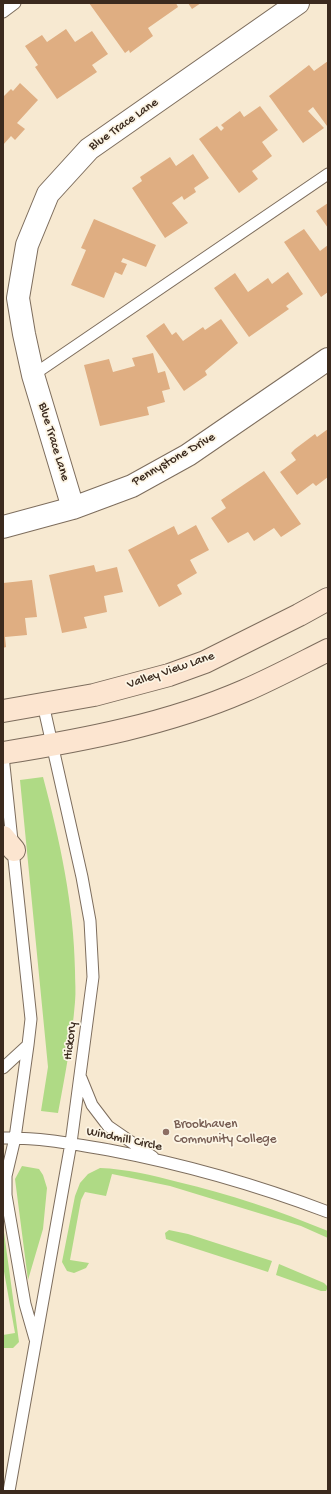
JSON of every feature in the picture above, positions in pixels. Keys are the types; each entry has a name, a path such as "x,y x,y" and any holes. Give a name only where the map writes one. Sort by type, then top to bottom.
{"main road":[{"name":"Valley View Lane","path":"3,711 94,695 169,675 205,662 328,599"},
{"path":"3,754 127,729 182,714 243,692 328,650"}],"street":[{"name":"Blue Trace Lane","path":"73,508 33,375 18,298 27,245 48,194 89,149 298,3"},
{"name":"Pennystone Drive","path":"3,527 73,508 132,486 188,455 328,359"}],"lane":[{"path":"3,12 15,3"},
{"path":"33,375 328,174"},
{"name":"Hickory","path":"9,1491 72,1143 93,977 90,921 80,869 43,704"},
{"name":"Hickory","path":"3,754 8,844 31,1019 15,1138 6,1176 6,1195 24,1304 35,1342"},
{"path":"3,1068 28,1045"},
{"path":"80,1076 92,1105 108,1126 159,1161"},
{"name":"Windmill Circle","path":"3,1138 72,1143 159,1161 218,1175 304,1202 328,1212"}],"green space":[{"path":"43,777 65,873 74,946 74,1016 58,1113 41,1111 48,1067 20,780"},
{"path":"22,1166 39,1169 43,1175 47,1188 43,1229 28,1280 15,1179"},
{"path":"100,1168 149,1175 235,1198 273,1210 328,1231 328,1238 301,1226 170,1186 112,1174 106,1196 85,1192 81,1200 70,1260 89,1263 86,1268 74,1273 67,1271 62,1262 75,1196 80,1183 88,1174"},
{"path":"3,1225 19,1342 13,1348 3,1348 3,1335 15,1333 3,1266"},
{"path":"169,1230 188,1234 272,1261 268,1272 166,1239 165,1233"},
{"path":"279,1264 324,1283 328,1287 326,1291 321,1291 276,1275"}],"building":[{"path":"89,3 176,3 178,7 148,28 153,36 130,53 129,50 125,53"},
{"path":"188,3 201,3 192,9"},
{"path":"66,29 75,42 92,31 108,54 92,65 97,72 57,99 35,67 38,65 25,46 42,35 47,42"},
{"path":"328,61 328,125 327,126 313,107 308,111 324,128 303,143 269,96 309,65 314,71"},
{"path":"20,83 38,100 17,123 25,129 15,140 11,136 3,145 3,97 11,89 13,91"},
{"path":"260,106 278,130 262,142 272,156 252,171 258,179 239,193 199,139 217,126 221,131 224,128 221,125 240,111 244,117"},
{"path":"193,154 209,178 194,188 196,192 184,200 182,196 172,203 188,223 165,238 132,188 142,181 140,177 170,157 176,166"},
{"path":"328,203 328,228 316,211"},
{"path":"94,219 156,245 146,267 123,258 121,262 127,264 122,275 115,272 104,298 71,285 86,250 81,248"},
{"path":"304,229 320,251 328,245 328,292 321,297 284,242"},
{"path":"288,272 303,294 286,306 289,309 249,337 214,288 235,273 248,292 268,278 272,284"},
{"path":"221,319 238,343 205,371 207,375 184,391 146,336 164,323 172,335 176,332 183,341 203,327 205,330"},
{"path":"153,353 158,373 165,371 170,389 162,391 165,402 147,407 149,415 100,426 84,365 109,359 113,372 135,366 132,358"},
{"path":"328,429 328,477 316,486 313,483 297,495 280,472 296,460 291,453 295,449 315,434 317,437"},
{"path":"264,471 301,524 281,537 274,528 254,541 248,532 228,543 211,518 226,508 221,500"},
{"path":"196,525 209,550 190,560 197,573 177,585 182,594 159,607 128,550 174,526 178,535"},
{"path":"94,565 96,572 117,567 123,592 104,596 107,612 84,617 87,628 62,633 49,575"},
{"path":"32,580 37,617 25,618 27,635 5,637 6,647 3,648 3,583"}],"place":[{"name":"Brookhaven Community College","path":"166,1132"}]}
